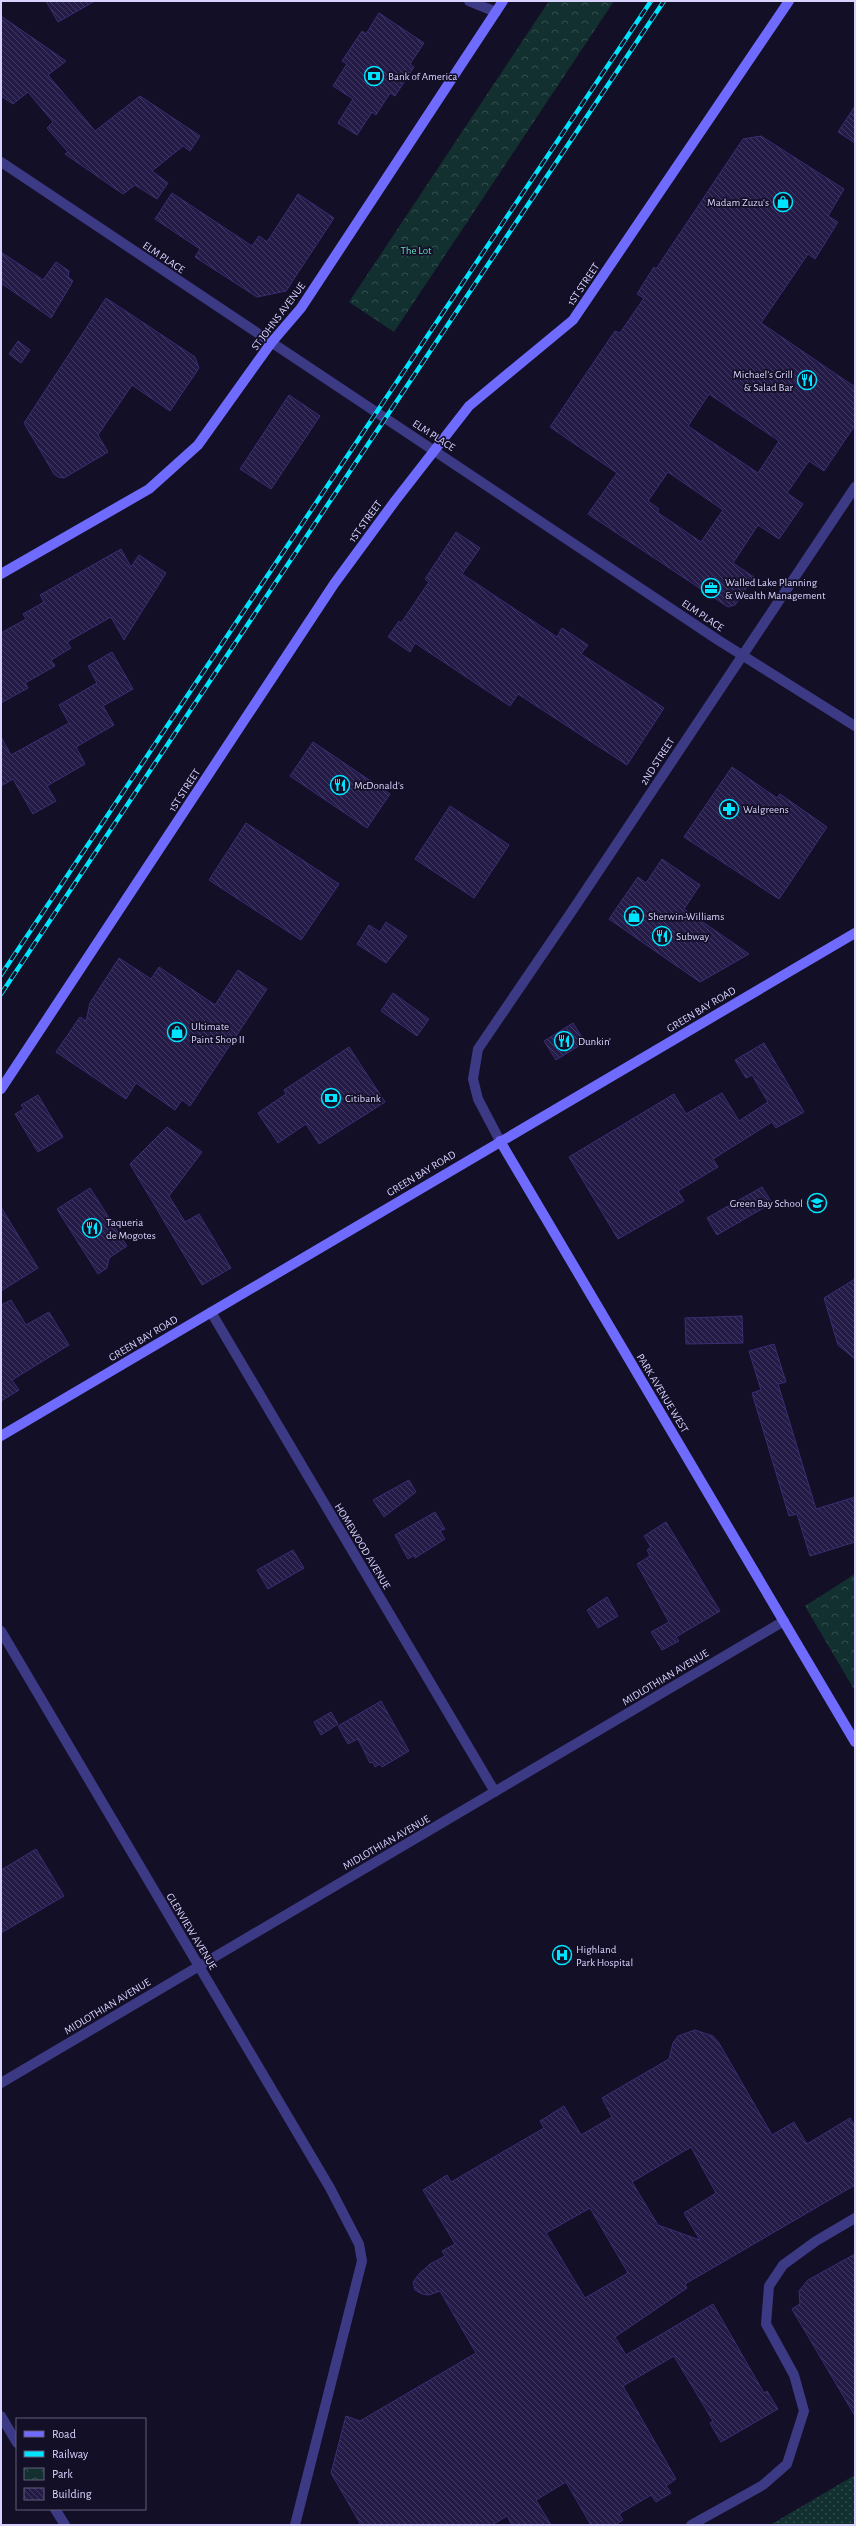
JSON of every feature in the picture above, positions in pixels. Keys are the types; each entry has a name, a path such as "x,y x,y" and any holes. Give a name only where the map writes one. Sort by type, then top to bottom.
{"street":[{"path":"469,1 496,12"},
{"name":"ST JOHNS AVENUE","path":"1,574 149,489 198,445 271,343 301,308 503,1"},
{"name":"1ST STREET","path":"1,1089 334,584 434,450 469,406 573,320 790,1"},
{"name":"ELM PLACE","path":"1,162 743,656 855,726"},
{"name":"2ND STREET","path":"478,1049 855,487"},
{"name":"GREEN BAY ROAD","path":"1,1436 855,933"},
{"name":"PARK AVENUE WEST","path":"478,1049 473,1079 478,1099 500,1141 855,1742"},
{"name":"HOMEWOOD AVENUE","path":"211,1312 495,1792"},
{"name":"MIDLOTHIAN AVENUE","path":"1,2083 784,1621"},
{"name":"GLENVIEW AVENUE","path":"1,1631 330,2188 359,2244 362,2261 295,2525"},
{"path":"691,2525 763,2485 787,2464 804,2411 794,2375 766,2324 769,2286 783,2265 816,2241 855,2218"},
{"path":"1,2416 16,2441"},
{"path":"56,2510 64,2525"}],"green space":[{"name":"The Lot","path":"549,1 614,1 394,332 349,302"},
{"path":"855,1574 855,1691 805,1606"},
{"path":"855,2475 855,2525 770,2525"}],"building":[{"path":"46,1 95,1 58,22"},
{"name":"Bank of America","path":"379,13 424,43 410,64 414,67 395,96 390,93 376,115 372,112 357,135 338,123 353,99 333,86 347,64 342,61 362,31 366,34"},
{"path":"1,16 66,61 48,75 95,131 140,96 200,136 190,151 183,146 152,171 168,183 157,199 135,185 123,194 65,154 68,152 47,128 53,122 28,92 13,104 1,96"},
{"path":"855,106 855,143 838,132"},
{"path":"761,136 844,189 828,216 838,222 815,259 808,254 761,323 855,387 855,425 824,471 809,461 787,493 803,504 779,539 758,525 733,563 754,577 735,605 728,607 588,514 617,473 550,427 615,331 620,333 644,298 637,294 654,267 656,269 743,139","holes":["709,394 779,441 758,473 688,426","668,472 723,510 701,542 657,512 659,509 648,501"]},
{"path":"172,193 252,246 259,236 267,242 298,194 334,218 286,291 257,297 195,257 200,249 155,219"},
{"path":"1,252 43,280 56,262 69,271 68,277 73,281 51,318 1,283"},
{"path":"106,298 195,357 199,368 170,411 132,385 98,435 108,452 64,478 58,477 54,474 24,423"},
{"path":"18,341 30,350 21,363 9,354"},
{"path":"289,395 320,416 271,489 240,469"},
{"path":"456,532 480,548 462,574 557,637 562,628 588,645 581,654 664,708 627,765 518,694 510,706 415,643 410,652 388,637 399,621 401,623 429,582 425,579"},
{"path":"121,549 131,567 139,555 166,573 124,640 111,617 67,642 71,648 51,660 55,666 25,683 28,688 1,703 1,633 26,619 23,614 44,602 40,595"},
{"path":"112,652 133,689 103,706 114,725 76,747 85,764 47,786 56,801 33,814 13,779 1,786 1,737 11,755 69,723 59,705 97,683 88,666"},
{"name":"McDonald's","path":"313,742 390,794 367,828 290,776"},
{"name":"Walgreens","path":"732,767 777,798 780,794 827,827 779,899 684,837"},
{"path":"450,806 509,845 474,898 415,859"},
{"path":"246,823 339,884 301,940 209,880"},
{"path":"662,859 700,885 684,909 749,954 700,982 609,919 638,877 646,883"},
{"path":"386,922 407,936 386,963 357,944 369,925 380,932"},
{"name":"Ultimate Paint Shop II","path":"119,958 151,979 159,967 215,1005 238,970 267,989 190,1106 182,1100 175,1110 136,1083 126,1099 56,1052 80,1017 86,1021 90,1003"},
{"path":"393,993 429,1019 417,1036 381,1011"},
{"name":"Dunkin'","path":"573,1023 585,1042 556,1060 544,1041"},
{"path":"764,1043 804,1112 776,1128 772,1122 713,1159 718,1167 678,1191 684,1201 618,1239 569,1157 674,1094 686,1114 722,1093 739,1121 768,1102 752,1075 746,1078 735,1060"},
{"name":"Citibank","path":"349,1047 385,1102 319,1144 306,1124 278,1143 258,1113 286,1094 284,1090"},
{"path":"38,1095 63,1137 38,1152 15,1114 24,1109 21,1105"},
{"path":"167,1127 202,1152 169,1196 185,1222 199,1214 231,1268 202,1285 130,1164"},
{"path":"762,1187 772,1203 717,1235 707,1218"},
{"name":"Taqueria de Mogotes","path":"90,1188 127,1246 109,1258 107,1268 98,1274 57,1209"},
{"path":"1,1207 38,1268 1,1291"},
{"path":"855,1279 855,1359 838,1345 824,1298"},
{"path":"11,1300 26,1325 49,1312 69,1345 12,1380 19,1390 1,1401 1,1305"},
{"path":"742,1316 743,1343 686,1344 685,1318"},
{"path":"774,1344 786,1382 778,1384 816,1509 855,1497 855,1542 810,1556 797,1514 789,1516 752,1393 761,1390 749,1351"},
{"path":"409,1480 416,1492 384,1517 373,1500"},
{"path":"435,1512 445,1529 440,1531 445,1539 415,1558 414,1555 408,1559 395,1535"},
{"path":"666,1522 720,1611 676,1637 679,1641 662,1650 651,1632 669,1622 637,1564 650,1556 647,1550 651,1547 644,1536"},
{"path":"293,1550 304,1568 268,1589 257,1570"},
{"path":"607,1597 618,1616 598,1628 587,1610"},
{"path":"381,1701 409,1751 382,1767 380,1764 375,1767 373,1762 370,1763 358,1739 348,1744 338,1726"},
{"path":"331,1712 338,1724 321,1735 314,1722"},
{"path":"36,1849 64,1896 1,1933 1,1870"},
{"path":"695,2030 713,2036 719,2043 772,2135 794,2122 807,2144 850,2118 855,2126 855,2185 685,2284 687,2288 615,2337 626,2355 713,2304 764,2393 767,2391 778,2409 721,2442 710,2423 713,2421 674,2356 623,2386 676,2479 666,2486 671,2493 656,2502 651,2495 619,2514 623,2520 615,2525 591,2525 566,2482 536,2500 551,2525 512,2525 507,2516 492,2525 361,2525 331,2473 346,2416 360,2421 476,2353 440,2291 429,2295 422,2294 415,2290 413,2282 419,2274 430,2264 445,2256 442,2251 455,2244 423,2190 447,2175 451,2182 544,2128 540,2121 564,2106 581,2135 612,2117 602,2098 669,2059 673,2043 678,2036","holes":["691,2147 716,2193 684,2213 700,2240 658,2225 632,2182","590,2208 628,2273 585,2298 546,2233"]},
{"path":"855,2254 855,2416 792,2309 800,2304 799,2291 808,2280"}],"railway":[{"path":"1,975 651,1"},
{"path":"1,994 664,1"}],"place":[{"name":"Bank of America","path":"374,76"},
{"name":"Madam Zuzu's","path":"783,202"},
{"name":"Michael’s Grill & Salad Bar","path":"807,380"},
{"name":"Walled Lake Planning & Wealth Management","path":"711,588"},
{"name":"McDonald's","path":"340,785"},
{"name":"Walgreens","path":"729,809"},
{"name":"Sherwin-Williams","path":"634,916"},
{"name":"Subway","path":"662,936"},
{"name":"Ultimate Paint Shop II","path":"177,1032"},
{"name":"Dunkin'","path":"564,1041"},
{"name":"Citibank","path":"331,1098"},
{"name":"Green Bay School","path":"817,1203"},
{"name":"Taqueria de Mogotes","path":"92,1228"},
{"name":"Highland Park Hospital","path":"562,1955"}]}
